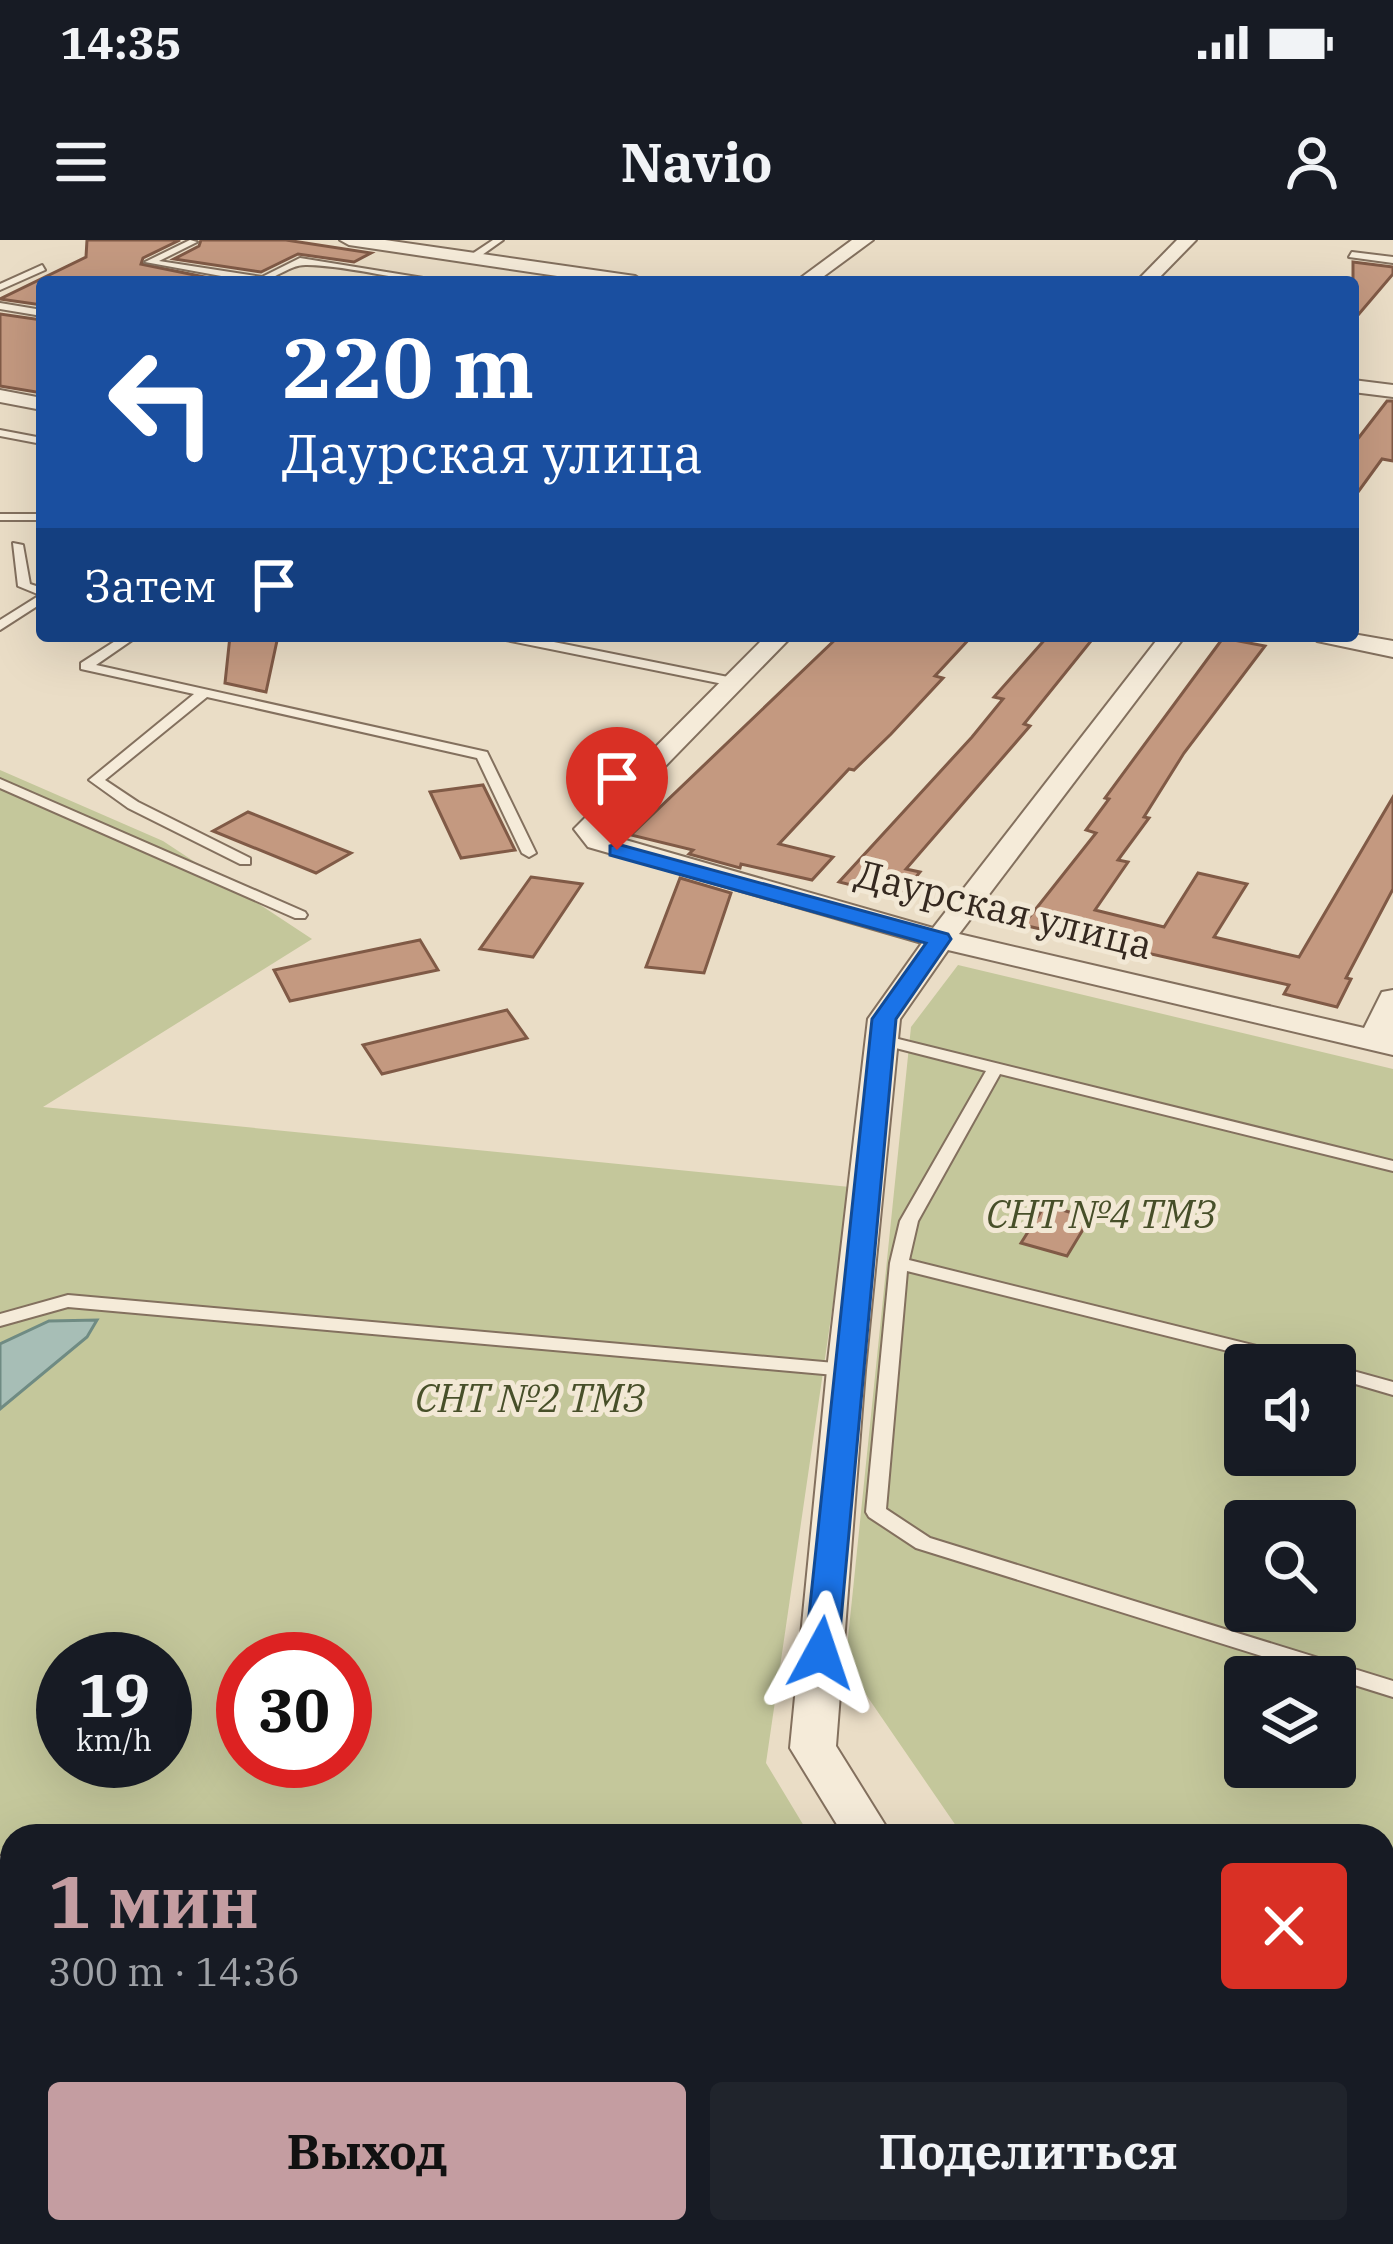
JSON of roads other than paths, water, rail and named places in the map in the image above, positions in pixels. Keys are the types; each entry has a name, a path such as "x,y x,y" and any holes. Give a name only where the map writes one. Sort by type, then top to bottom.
{"street":[{"path":"349,240 595,276"},
{"path":"813,276 864,240"},
{"path":"1151,276 1187,240"},
{"path":"538,276 549,269"},
{"path":"1359,392 1393,391"},
{"path":"0,396 36,403"},
{"path":"733,682 774,642"},
{"path":"861,1824 813,1748 846,1370 884,1019 1168,642"},
{"path":"1357,642 1393,649"},
{"name":"Даурская улица","path":"733,682 588,829 598,841 940,939 1384,1043"},
{"path":"1384,1043 1393,999"}],"lane":[{"path":"178,240 193,242 149,262 232,276"},
{"path":"472,258 499,240"},
{"path":"1352,254 1393,260"},
{"path":"271,276 300,262 400,276"},
{"path":"0,287 41,268"},
{"path":"0,306 36,312"},
{"path":"0,433 36,440"},
{"path":"0,507 16,516"},
{"path":"0,517 36,517"},
{"path":"17,544 24,586 36,592"},
{"path":"0,626 36,599"},
{"path":"123,642 86,666 482,755 529,853"},
{"path":"536,642 733,682"},
{"path":"204,693 95,780 133,805 245,861"},
{"path":"0,783 300,915"},
{"path":"882,1040 1393,1166"},
{"path":"996,1067 909,1221 899,1263 876,1513 923,1544 1393,1689"},
{"path":"899,1263 1225,1344"},
{"path":"0,1320 68,1301 846,1370"},
{"path":"1356,1378 1393,1389"}],"water":[{"path":"97,1320 87,1337 0,1409 0,1344 49,1321"}],"park label":[{"name":"СНТ №4 ТМЗ","path":"1101,1214"},
{"name":"СНТ №2 ТМЗ","path":"530,1398"}]}
